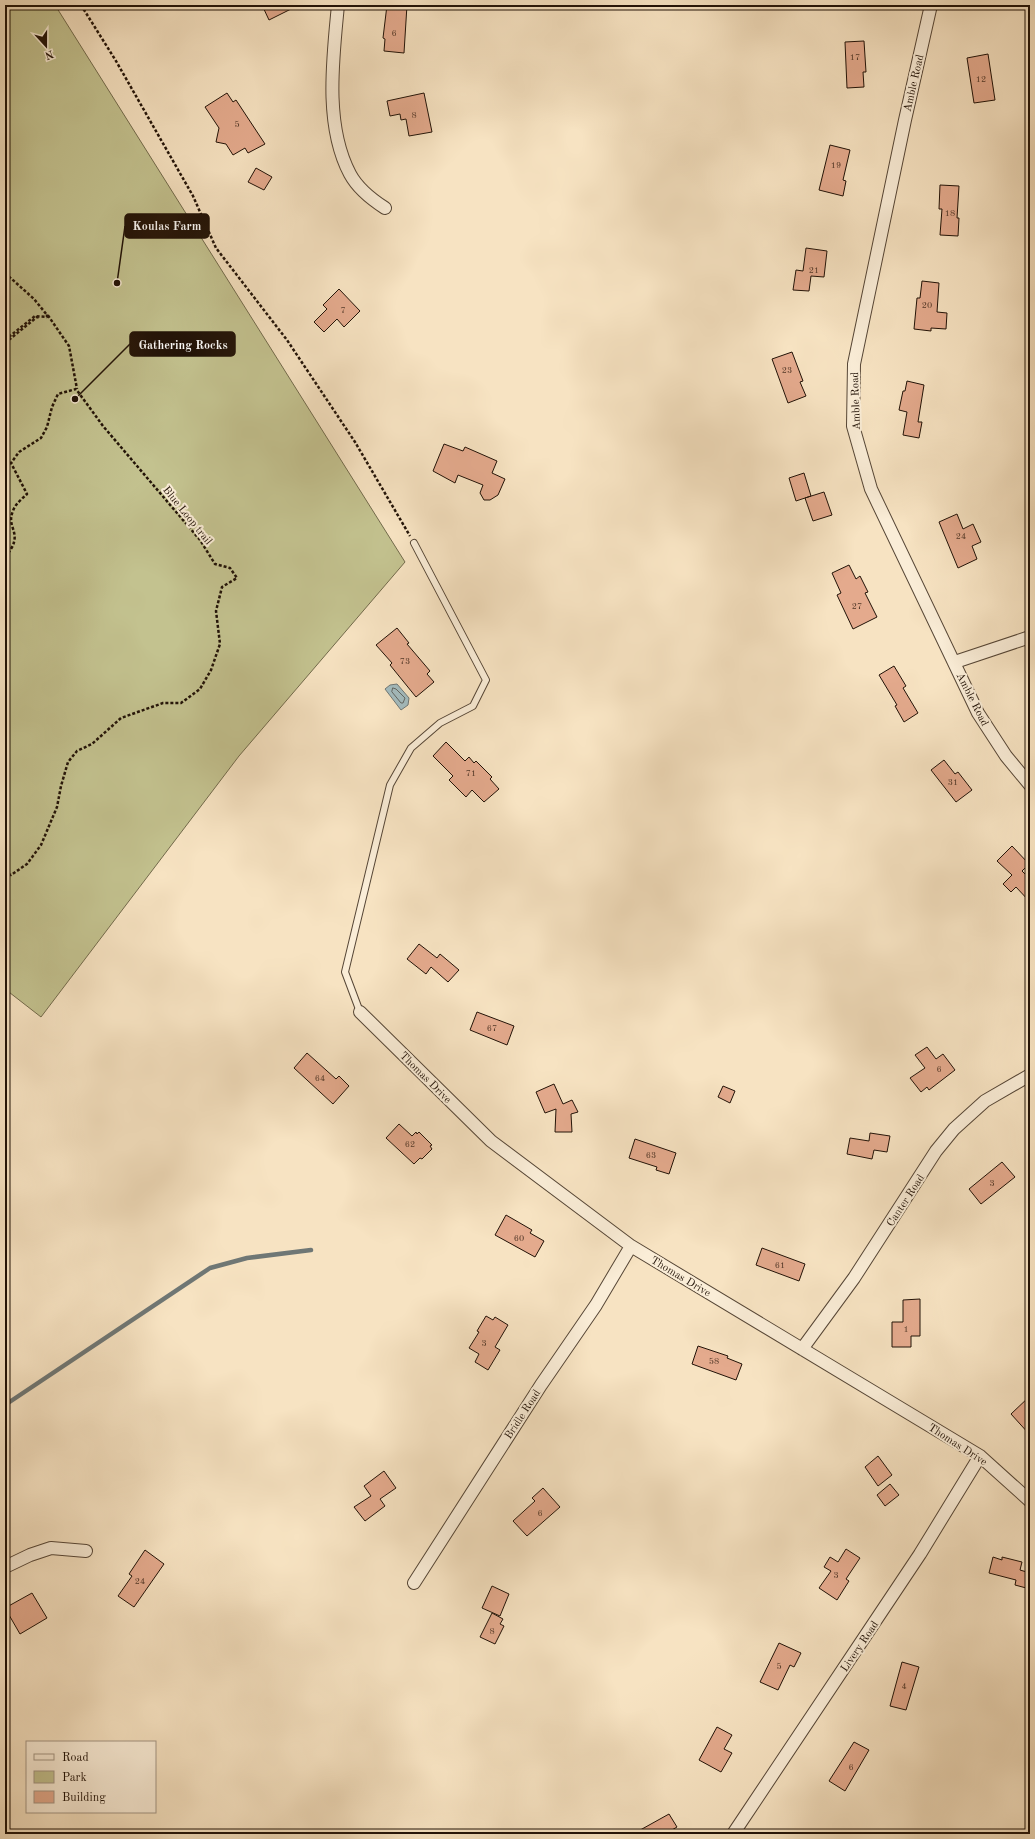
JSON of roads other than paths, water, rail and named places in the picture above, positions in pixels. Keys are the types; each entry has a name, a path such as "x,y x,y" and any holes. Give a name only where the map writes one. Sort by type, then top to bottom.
{"street":[{"path":"338,5 332,69 335,124 350,175 372,200 385,208"},
{"name":"Amble Road","path":"931,5 905,120 854,364 853,426 871,488 978,712 1006,756 1030,786"},
{"path":"955,662 1030,637"},
{"name":"Thomas Drive","path":"360,1012 491,1141 631,1246 980,1456 1030,1501"},
{"name":"Canter Road","path":"802,1348 854,1278 936,1152 954,1129 986,1101 1030,1075"},
{"name":"Bridle Road","path":"414,1583 537,1392 596,1305 631,1246"},
{"name":"Livery Road","path":"733,1834 920,1554 980,1456"},
{"path":"5,1567 30,1555 51,1548 86,1551"}],"lane":[{"path":"360,1012 345,972 390,785 411,748 440,723 473,706 486,680 414,543"}],"water":[{"path":"397,684 409,698 408,705 401,710 385,689 390,685"}],"waterway":[{"path":"5,1405 210,1268 247,1258 311,1250"}],"place":[{"name":"Koulas Farm","path":"117,283"},
{"name":"Gathering Rocks","path":"75,399"}]}
